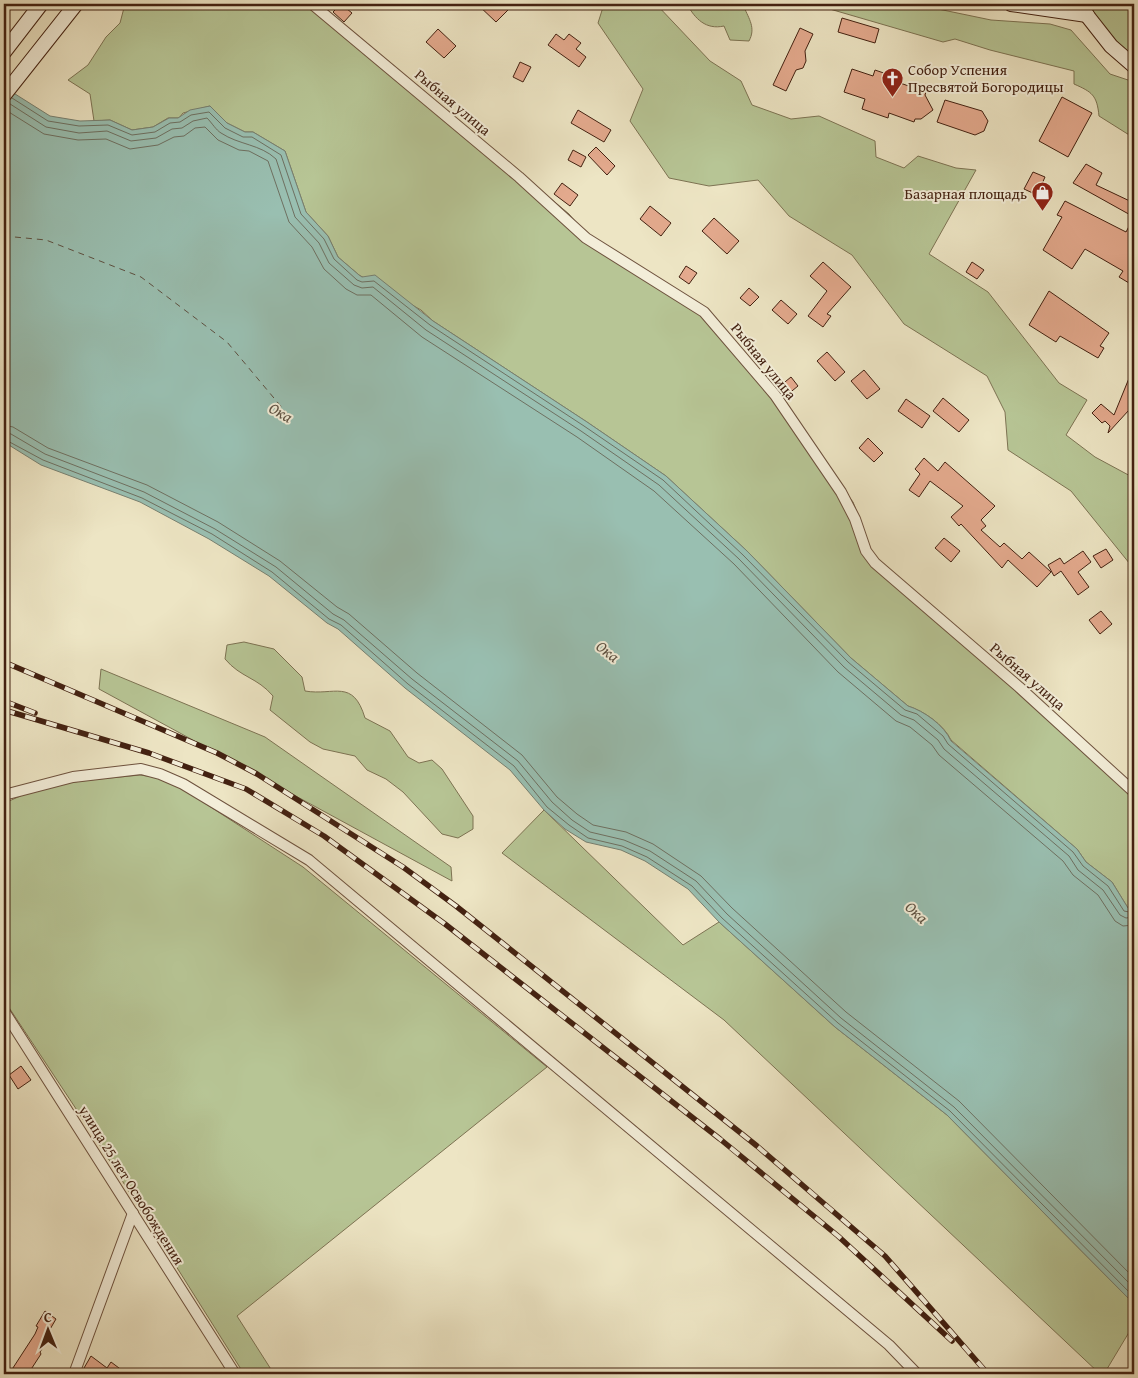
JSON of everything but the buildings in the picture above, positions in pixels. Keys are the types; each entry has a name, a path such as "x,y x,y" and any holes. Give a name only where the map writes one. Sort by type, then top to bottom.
{"main road":[{"path":"4,52 41,4"},
{"path":"4,95 76,4"},
{"path":"1011,4 1087,15"},
{"path":"1078,4 1111,46 1134,66"}],"street":[{"name":"Рыбная улица","path":"312,4 519,176 586,238 704,312 775,395 836,484 856,519 866,551 876,563 1026,693 1134,792"},
{"path":"4,795 72,777 141,769 160,774 183,784 309,860 889,1345 917,1374"},
{"name":"улица 25 лет Освобождения","path":"4,1012 235,1374"},
{"path":"74,1374 133,1213"}],"shaded area":[{"path":"125,4 317,4 569,214 585,233 707,309 853,502 869,546 878,559 1134,786 1134,905 1128,908 1112,882 1086,862 1077,849 951,740 939,724 927,715 908,706 851,658 747,551 666,476 433,321 421,310 359,275 338,257 328,236 306,212 285,151 253,132 245,132 227,123 210,106 183,113 179,118 168,118 153,127 132,130 110,120 94,121 90,94 68,80 88,65 106,37 120,23"},
{"path":"604,4 656,4 710,61 741,81 752,105 791,119 819,116 875,141 876,157 904,168 918,156 956,168 976,170 929,254 988,292 1059,383 1087,400 1066,435 1095,457 1134,478 1134,569 1071,491 1008,450 1005,412 987,376 904,324 852,255 789,216 758,180 709,186 669,178 630,121 643,89 598,23"},
{"path":"687,4 746,4 744,7 752,28 749,41 730,40 724,26 706,25 697,19"},
{"path":"764,4 794,4 786,8"},
{"path":"794,4 914,4 991,20 1050,24 1071,30 1110,74 1134,82 1134,138 1099,116 1097,103 1092,95 1074,84 1074,71 990,50 955,39 943,42 816,5"},
{"path":"1088,4 1134,4 1134,54 1127,51 1114,40"},
{"path":"244,642 274,649 302,677 305,691 341,691 348,693 355,698 365,718 390,731 408,757 419,763 432,760 442,769 473,816 473,829 458,838 442,834 403,792 386,779 367,770 355,756 323,749 310,742 270,710 273,696 225,659 227,645"},
{"path":"101,669 265,737 451,867 452,881 99,689"},
{"path":"140,775 161,778 180,787 303,867 547,1067 237,1316 274,1374 244,1374 94,1136 4,1000 4,804 19,796 52,786 87,780"},
{"path":"544,810 683,945 719,922 835,1027 947,1115 1134,1304 1134,1324 1104,1374 1100,1374 724,1020 502,853"}],"water":[{"name":"Ока","path":"4,87 50,116 80,121 110,120 132,130 153,127 169,118 178,118 190,110 210,106 227,123 245,132 253,132 285,151 306,212 328,236 338,257 362,277 375,275 433,321 666,476 747,551 851,658 908,706 927,715 939,724 951,741 1077,849 1086,862 1112,882 1128,908 1134,905 1134,1304 947,1115 835,1027 719,922 688,889 645,861 621,850 586,842 565,829 544,810 510,770 405,688 338,629 327,623 269,576 209,539 140,502 41,465 4,442"}],"ferry route":[{"path":"4,236 46,240 141,277 227,342 289,416"}],"railway":[{"path":"4,662 217,753 257,774 403,867 456,906 757,1146 885,1256 988,1374"},
{"path":"4,701 35,713"},
{"path":"4,710 149,753 246,789 324,836 445,924 720,1139 838,1236 952,1341"}],"place":[{"name":"Собор Успения Пресвятой Богородицы","path":"892,97"},
{"name":"Базарная площадь","path":"1043,212"}]}
